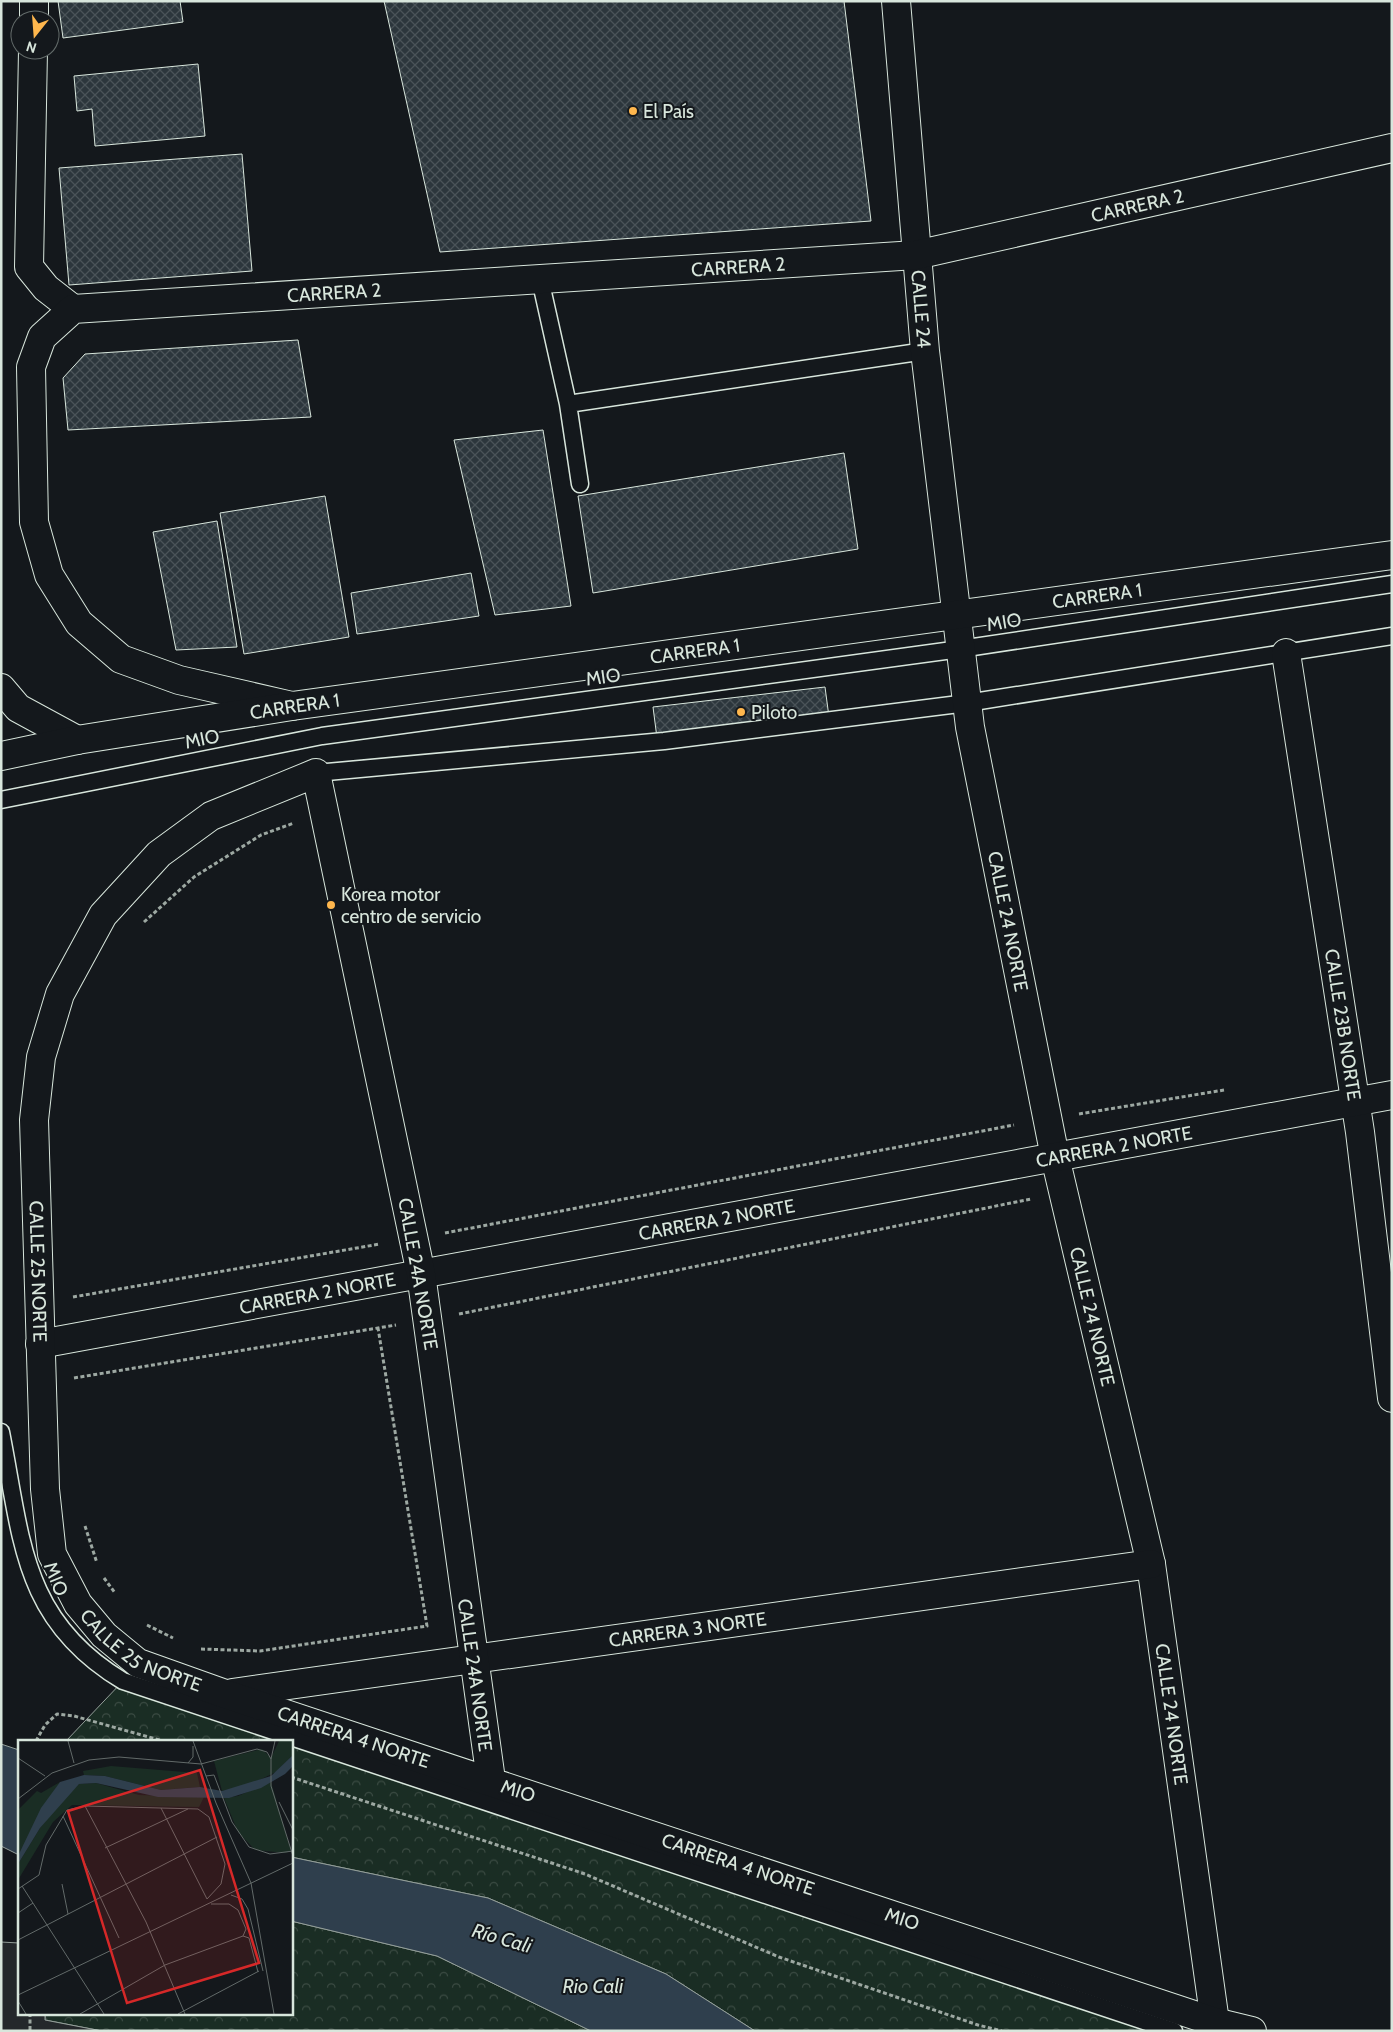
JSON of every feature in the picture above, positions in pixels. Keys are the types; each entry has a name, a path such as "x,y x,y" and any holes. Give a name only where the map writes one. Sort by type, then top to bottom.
{"street":[{"name":"CALLE 24","path":"896,1 925,351 956,615"},
{"path":"33,60 29,267 46,288 73,309 42,337 30,367 34,522 49,575 79,624 121,659 180,680 292,706"},
{"name":"CARRERA 2","path":"73,309 916,255 1392,148"},
{"name":"CARRERA 1","path":"1,756 77,740 292,706 1392,555"},
{"name":"CALLE 24 NORTE","path":"956,615 970,727 1047,1119 1151,1564 1215,2022"},
{"name":"CALLE 23B NORTE","path":"1286,653 1355,1102 1392,1398"},
{"path":"1,688 18,708 77,740"},
{"name":"CALLE 25 NORTE","path":"225,1694 138,1663 104,1634 78,1604 52,1554 45,1490 34,1120 41,1057 60,994 103,915 158,854 211,816 316,773"},
{"name":"CALLE 24A NORTE","path":"316,773 421,1274 472,1659 491,1780"},
{"name":"CARRERA 2 NORTE","path":"40,1344 1392,1095"},
{"name":"CARRERA 3 NORTE","path":"225,1694 1151,1564"},
{"name":"CARRERA 4 NORTE","path":"225,1694 491,1780 1215,2022 1252,2031"}],"lane":[{"path":"540,279 568,404 580,484"},
{"path":"568,404 925,351"},
{"name":"MIO","path":"1,800 322,736 960,649 1392,584"},
{"path":"316,773 664,741 968,703 1392,636"},
{"name":"MIO","path":"1,1432 30,1575 48,1611 80,1651 123,1681 1174,2031"}],"path":[{"path":"137,929 194,877 260,835 296,822 298,832"},
{"path":"72,1287 73,1297 413,1239 1047,1119 1233,1088"},
{"path":"73,1388 72,1378 427,1320 1063,1193"},
{"path":"378,1235 380,1244"},
{"path":"194,1648 260,1651 427,1626 378,1328"},
{"path":"82,1519 100,1572 117,1595"},
{"path":"142,1622 176,1640"},
{"path":"36,1739 45,1725 57,1714 74,1716 159,1740"},
{"path":"292,1777 585,1874 779,1957 978,2025 1002,2031"},
{"path":"30,2014 30,2031"}],"green space":[{"path":"123,1681 1174,2031 755,2031 666,1974 488,1898 292,1857 292,1740 67,1740"},
{"path":"292,1921 437,1956 591,2031 102,2031 45,2020 45,2014 292,2014"}],"shaded area":[{"path":"1,1942 18,1943 18,2014 45,2014 45,2020 102,2031 1,2031"}],"water":[{"path":"1,1744 18,1750 18,1854 1,1846"},
{"name":"Rio Cali","path":"292,1857 488,1898 666,1974 755,2031 591,2031 437,1956 292,1921"}],"building":[{"path":"58,1 180,1 183,22 63,38"},
{"name":"El País","path":"384,1 844,1 871,221 440,252"},
{"path":"198,64 205,136 95,146 92,109 77,111 74,76"},
{"path":"242,154 252,271 69,285 59,168"},
{"path":"298,340 311,417 68,430 63,378 85,354"},
{"path":"543,430 571,606 495,615 454,440"},
{"path":"844,453 858,549 593,593 578,496"},
{"path":"325,496 349,637 244,654 220,513"},
{"path":"217,521 237,647 176,650 153,532"},
{"path":"471,573 479,616 357,634 351,593"},
{"name":"Piloto","path":"825,687 829,717 657,738 653,707"}],"place":[{"name":"El País","path":"633,111"},
{"name":"Piloto","path":"741,712"},
{"name":"Korea motor centro de servicio","path":"331,905"}],"water label":[{"name":"Río Cali","path":"502,1938"}]}
